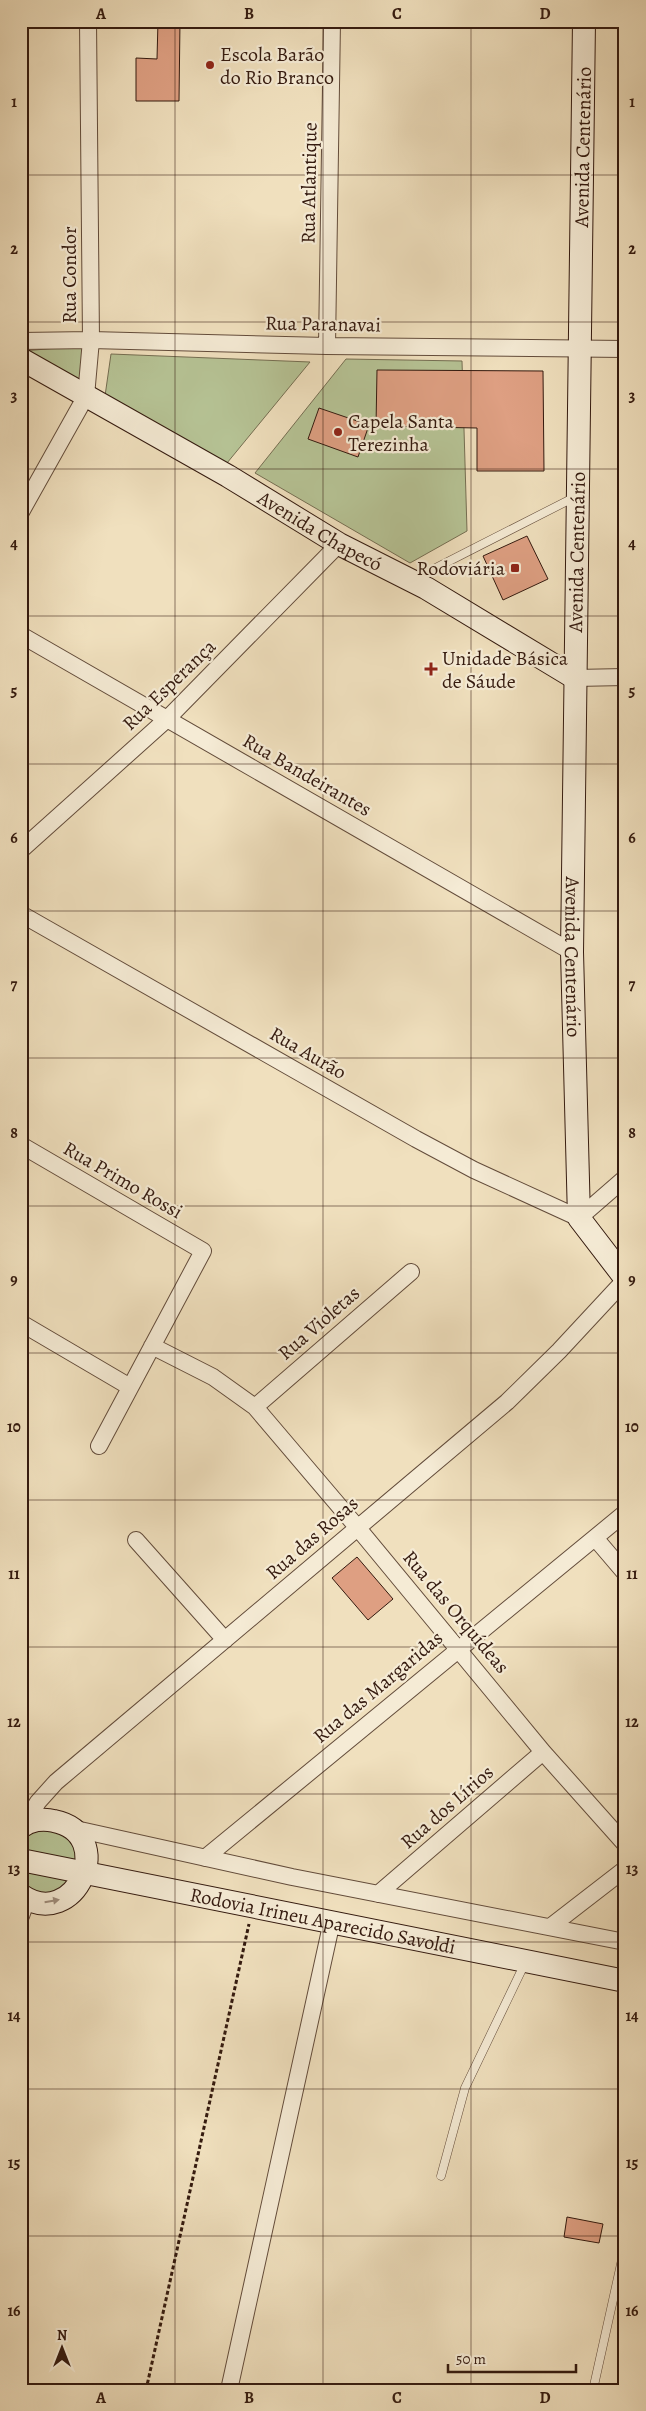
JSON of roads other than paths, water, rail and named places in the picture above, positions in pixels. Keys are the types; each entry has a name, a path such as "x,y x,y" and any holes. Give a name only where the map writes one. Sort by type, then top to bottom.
{"street":[{"name":"Rua Condor","path":"21,512 86,396 91,340 88,21"},
{"name":"Rua Atlantique","path":"328,346 332,21"},
{"name":"Avenida Centenário","path":"579,1218 572,952 584,21"},
{"name":"Rua Paranavai","path":"21,341 91,340 328,346 625,349"},
{"name":"Avenida Chapecó","path":"21,359 228,476 339,544 411,580 575,678"},
{"name":"Rua Esperança","path":"21,850 167,719 339,544"},
{"name":"Rua Bandeirantes","path":"21,635 572,952"},
{"path":"575,678 625,677"},
{"name":"Rua Aurão","path":"21,914 433,1148 474,1170 579,1218"},
{"name":"Rua Primo Rossi","path":"21,1145 203,1251 152,1346"},
{"path":"625,1178 579,1218 625,1279"},
{"name":"Rua Violetas","path":"254,1407 411,1272"},
{"name":"Rua das Rosas","path":"23,1826 38,1802 56,1782 506,1402 559,1351 625,1279"},
{"path":"21,1323 130,1387"},
{"path":"99,1446 152,1346"},
{"name":"Rua das Orquídeas","path":"152,1346 213,1377 254,1407 357,1526 543,1752 625,1844"},
{"name":"Rua das Margaridas","path":"205,1858 459,1648 596,1539 625,1512"},
{"path":"596,1539 625,1573"},
{"path":"136,1540 225,1640"},
{"name":"Rua dos Lírios","path":"378,1894 543,1752"},
{"path":"23,1826 48,1820 71,1828 205,1858 625,1942"},
{"path":"23,1903 56,1901 69,1895 79,1885 86,1872 87,1860 85,1848 71,1828"},
{"name":"Rodovia Irineu Aparecido Savoldi","path":"21,1860 625,1981"},
{"path":"550,1927 625,1869"},
{"path":"230,2390 332,1922"}],"lane":[{"path":"411,580 577,496"},
{"path":"441,2176 465,2088 526,1961"},
{"path":"593,2390 625,2246"}],"place":[{"name":"Escola Barão do Rio Branco","path":"210,65"},
{"name":"Capela Santa Terezinha","path":"338,432"},
{"name":"Rodoviária","path":"515,568"},
{"name":"Unidade Básica de Sáude","path":"431,669"}]}
